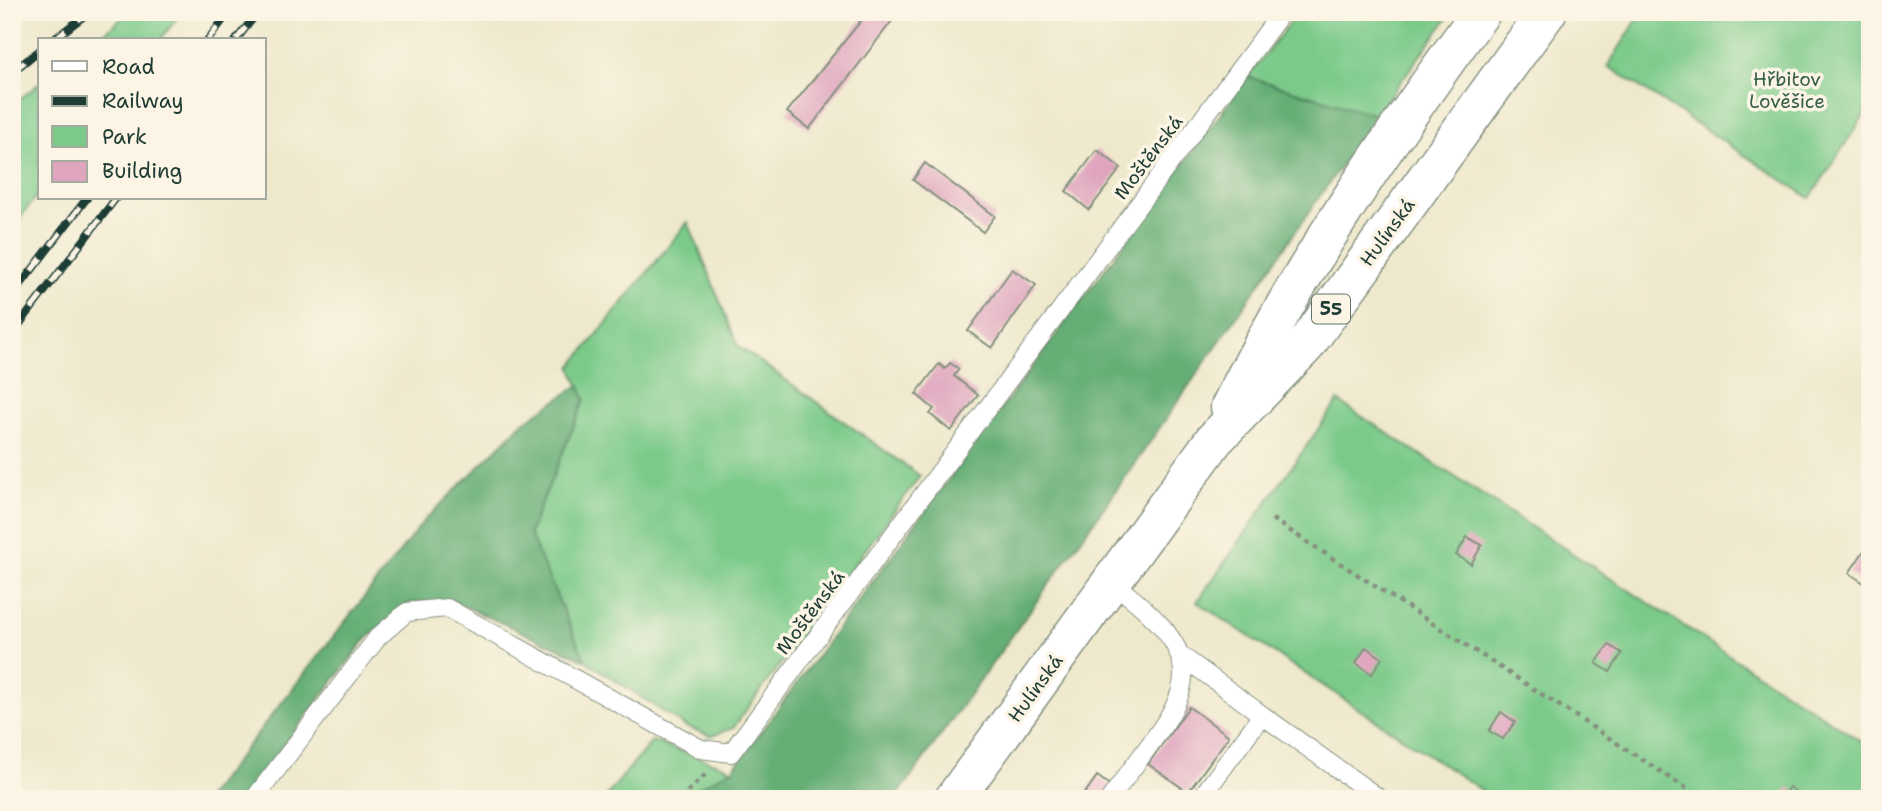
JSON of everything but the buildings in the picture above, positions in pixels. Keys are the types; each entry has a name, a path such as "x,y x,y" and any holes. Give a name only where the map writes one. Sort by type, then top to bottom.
{"main road":[{"name":"Hulínská","path":"1214,440 1273,322 1390,136 1481,12"},
{"name":"Hulínská","path":"954,799 1214,440 1305,346 1547,12"}],"lane":[{"name":"Moštěnská","path":"254,799 378,637 408,611 447,608 701,749 731,753 1282,12"},
{"path":"1111,582 1158,620 1183,657 1380,799"},
{"path":"1110,799 1179,700 1185,676 1183,657"},
{"path":"1200,799 1262,715"}],"path":[{"path":"1272,519 1703,799"}],"green space":[{"path":"129,12 182,12 162,38 98,38"},
{"path":"1298,12 1452,12 1376,115 1248,77"},
{"name":"Hřbitov Lověšice","path":"1642,12 1870,12 1870,106 1810,198 1608,66"},
{"path":"1248,77 1376,115 1127,475 895,799 679,799 733,769"},
{"path":"38,85 38,195 12,228 12,105"},
{"path":"688,222 738,346 920,476 733,728 711,736 685,726 585,660 529,534 585,399 571,367"},
{"path":"579,385 585,399 529,533 585,660 455,602 410,603 366,639 242,799 206,799 424,521 524,422"},
{"path":"1338,401 1870,747 1870,799 1495,799 1197,602"},
{"path":"652,741 732,769 679,799 604,799"}],"railway":[{"path":"56,38 89,12"},
{"path":"210,38 229,12"},
{"path":"238,38 258,12"},
{"path":"12,72 38,52"},
{"path":"12,296 85,200"},
{"path":"12,334 114,200"}]}
